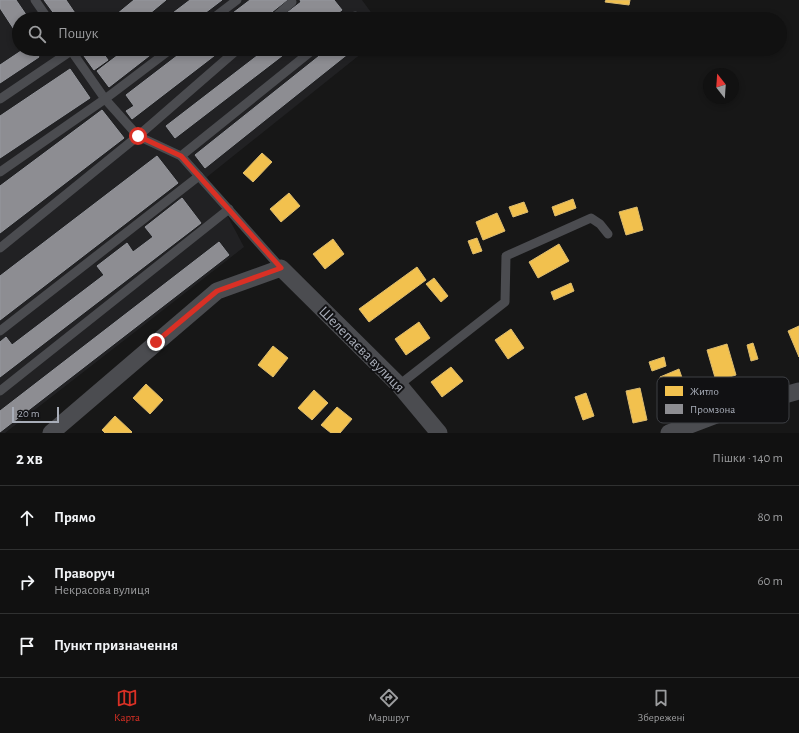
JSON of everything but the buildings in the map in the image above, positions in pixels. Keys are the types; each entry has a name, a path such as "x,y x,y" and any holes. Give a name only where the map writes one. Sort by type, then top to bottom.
{"street":[{"name":"Шелепаєва вулиця","path":"281,268 399,385 439,433"},
{"path":"51,433 217,291 281,268"},
{"path":"789,394 799,391"},
{"path":"668,433 695,423"}],"lane":[{"path":"35,0 43,12"},
{"path":"221,12 237,0"},
{"path":"281,12 292,2"},
{"path":"0,99 61,56"},
{"path":"74,56 105,99 138,136 181,156 281,268"},
{"path":"0,172 105,99 163,56"},
{"path":"0,248 138,136 230,56"},
{"path":"181,156 305,56"},
{"path":"0,331 199,176"},
{"path":"0,391 229,209"},
{"path":"399,385 505,302 506,256 591,218 600,224 608,234"}],"shaded area":[{"path":"0,0 362,0 371,12 12,12 12,56 358,56 207,177 244,247 5,433 0,433"}],"route":[{"path":"138,136 181,156 281,268 217,291 156,342"}]}
